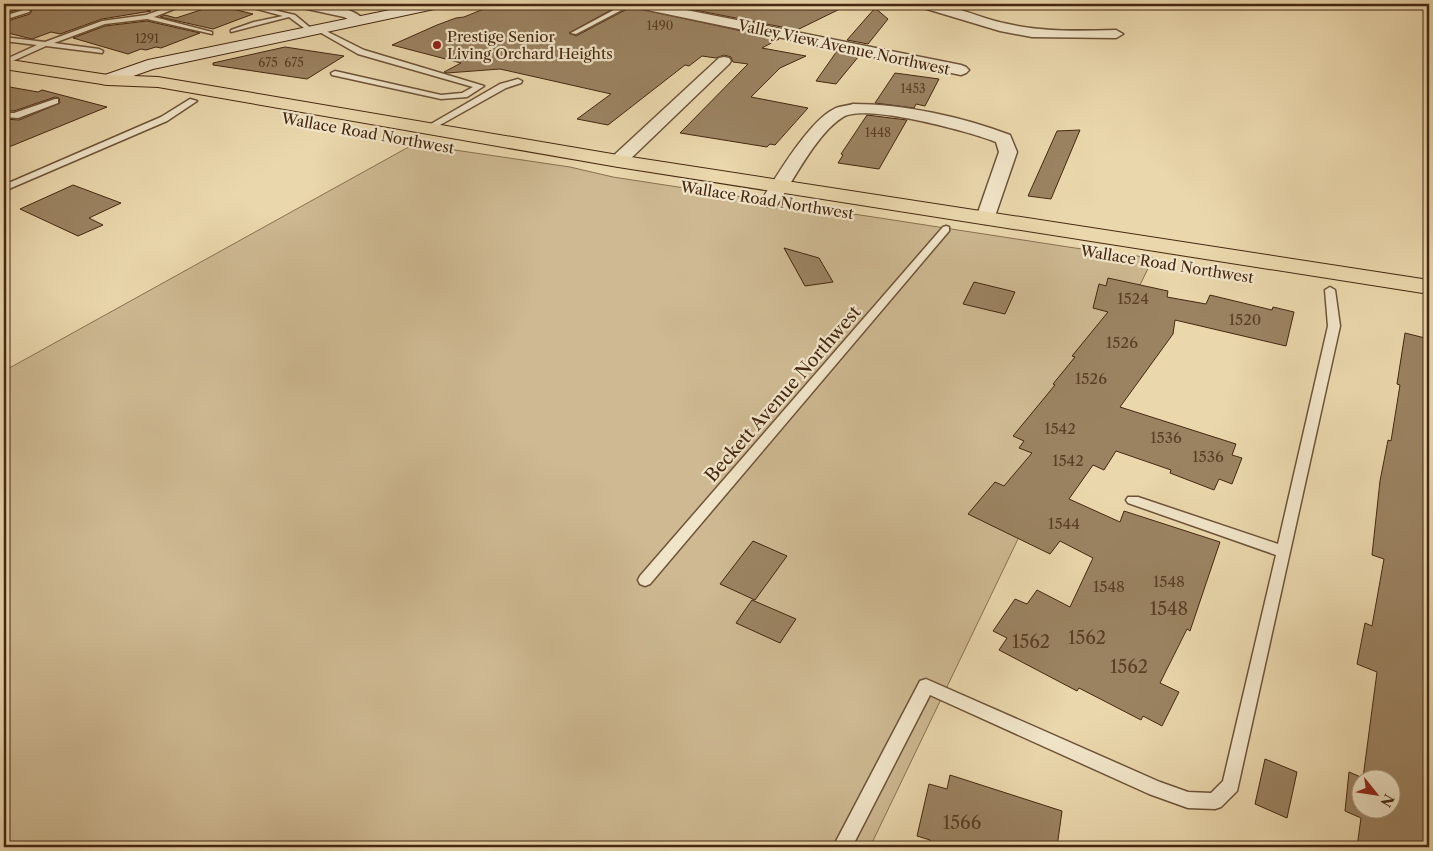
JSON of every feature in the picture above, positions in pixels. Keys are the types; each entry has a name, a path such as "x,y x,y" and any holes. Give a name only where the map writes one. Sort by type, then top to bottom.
{"main road":[{"path":"108,80 148,65 439,4"},
{"name":"Wallace Road Northwest","path":"4,63 108,80 158,82 618,161 946,229 1137,259 1180,258 1328,280 1341,278 1337,282"},
{"name":"Wallace Road Northwest","path":"108,80 138,91 454,148 774,194 986,218 1337,282 1429,306"},
{"name":"Wallace Road Northwest","path":"1337,282 1429,287"}],"street":[{"path":"308,4 348,14 357,20"},
{"name":"Valley View Avenue Northwest","path":"638,4 962,70"},
{"path":"925,4 954,10 990,23 1023,31 1062,34 1116,34"},
{"path":"618,161 724,61"},
{"path":"774,194 798,158 832,117 847,110 857,108 883,111 986,132 1004,139 1007,143 1008,152 986,218"}],"lane":[{"path":"4,63 45,44 104,22 147,17 184,4"},
{"path":"241,4 291,16 362,52 480,86 464,94 441,97 335,73"},
{"path":"574,33 630,4"},
{"path":"4,18 27,11"},
{"path":"233,31 256,23 291,16"},
{"path":"147,17 210,33"},
{"path":"4,39 99,51"},
{"path":"428,128 503,86 518,81"},
{"path":"4,115 15,116 55,101"},
{"path":"4,188 164,119 193,101"},
{"name":"Beckett Avenue Northwest","path":"645,580 946,229"},
{"path":"842,847 926,686 1155,788 1188,800 1215,801 1232,785 1334,326 1337,282"},
{"path":"1132,500 1284,552"}],"shaded area":[{"path":"414,144 570,167 613,177 1075,248 1153,258 870,847 4,847 4,371"}],"building":[{"path":"4,4 123,4 151,11 102,19 60,34 51,32 32,39 4,32 4,22 30,14 32,11 26,7 4,14"},
{"path":"496,4 527,6 533,4 622,4 569,33 576,36 631,7 779,39 762,48 806,56 780,68 751,97 808,108 775,145 770,144 767,147 680,133 748,64 733,62 731,57 724,55 716,58 702,56 689,66 685,65 608,125 577,119 611,94 500,69 447,73 444,72 461,63 392,45 437,25 464,17"},
{"path":"664,4 850,4 797,30"},
{"path":"216,5 253,14 213,29 160,17 165,15 176,18"},
{"path":"875,8 888,19 868,44 847,40"},
{"path":"147,21 200,33 161,48 141,49 128,54 73,38 105,26"},
{"path":"285,47 344,56 307,79 213,65 213,63"},
{"path":"837,51 859,56 836,84 816,81"},
{"path":"895,73 939,79 925,106 916,104 914,108 875,103"},
{"path":"4,86 38,92 42,90 107,107 4,149 4,119 19,120 60,103 59,98 55,97 14,111 4,111"},
{"path":"867,115 907,120 879,169 838,163 843,155 841,154"},
{"path":"1080,130 1051,199 1028,196 1057,131"},
{"path":"73,185 121,203 89,218 103,225 78,236 20,209"},
{"path":"784,248 819,258 833,282 805,286"},
{"path":"1108,278 1168,291 1167,297 1206,304 1210,295 1272,310 1273,307 1294,312 1286,346 1175,320 1173,334 1120,407 1236,444 1232,455 1242,458 1232,484 1219,479 1214,490 1170,473 1171,470 1116,451 1104,470 1093,465 1069,499 1120,522 1124,511 1220,542 1190,631 1187,629 1160,683 1179,692 1162,726 1143,716 1141,720 1079,688 1077,691 999,650 1007,638 993,631 1015,599 1027,604 1037,590 1070,607 1093,558 1060,541 1050,554 968,514 995,482 1004,486 1032,453 1019,448 1024,441 1013,436 1055,385 1053,384 1075,357 1072,356 1108,312 1093,308 1099,284 1106,286"},
{"path":"974,282 1015,292 1005,314 963,304"},
{"path":"1405,333 1429,339 1429,847 1357,847 1361,818 1400,818 1400,768 1364,768 1377,672 1357,664 1365,623 1372,626 1384,559 1372,555 1380,481 1388,440 1391,441 1400,385 1397,384"},
{"path":"753,541 787,556 755,600 720,584"},
{"path":"752,600 796,619 780,643 736,623"},
{"path":"1265,759 1297,772 1287,818 1255,804"},
{"path":"1350,772 1350,813 1345,811"},
{"path":"950,775 1062,811 1057,847 928,847 930,840 917,836 929,784 947,789"}],"place":[{"name":"Prestige Senior Living Orchard Heights","path":"437,45"}]}
